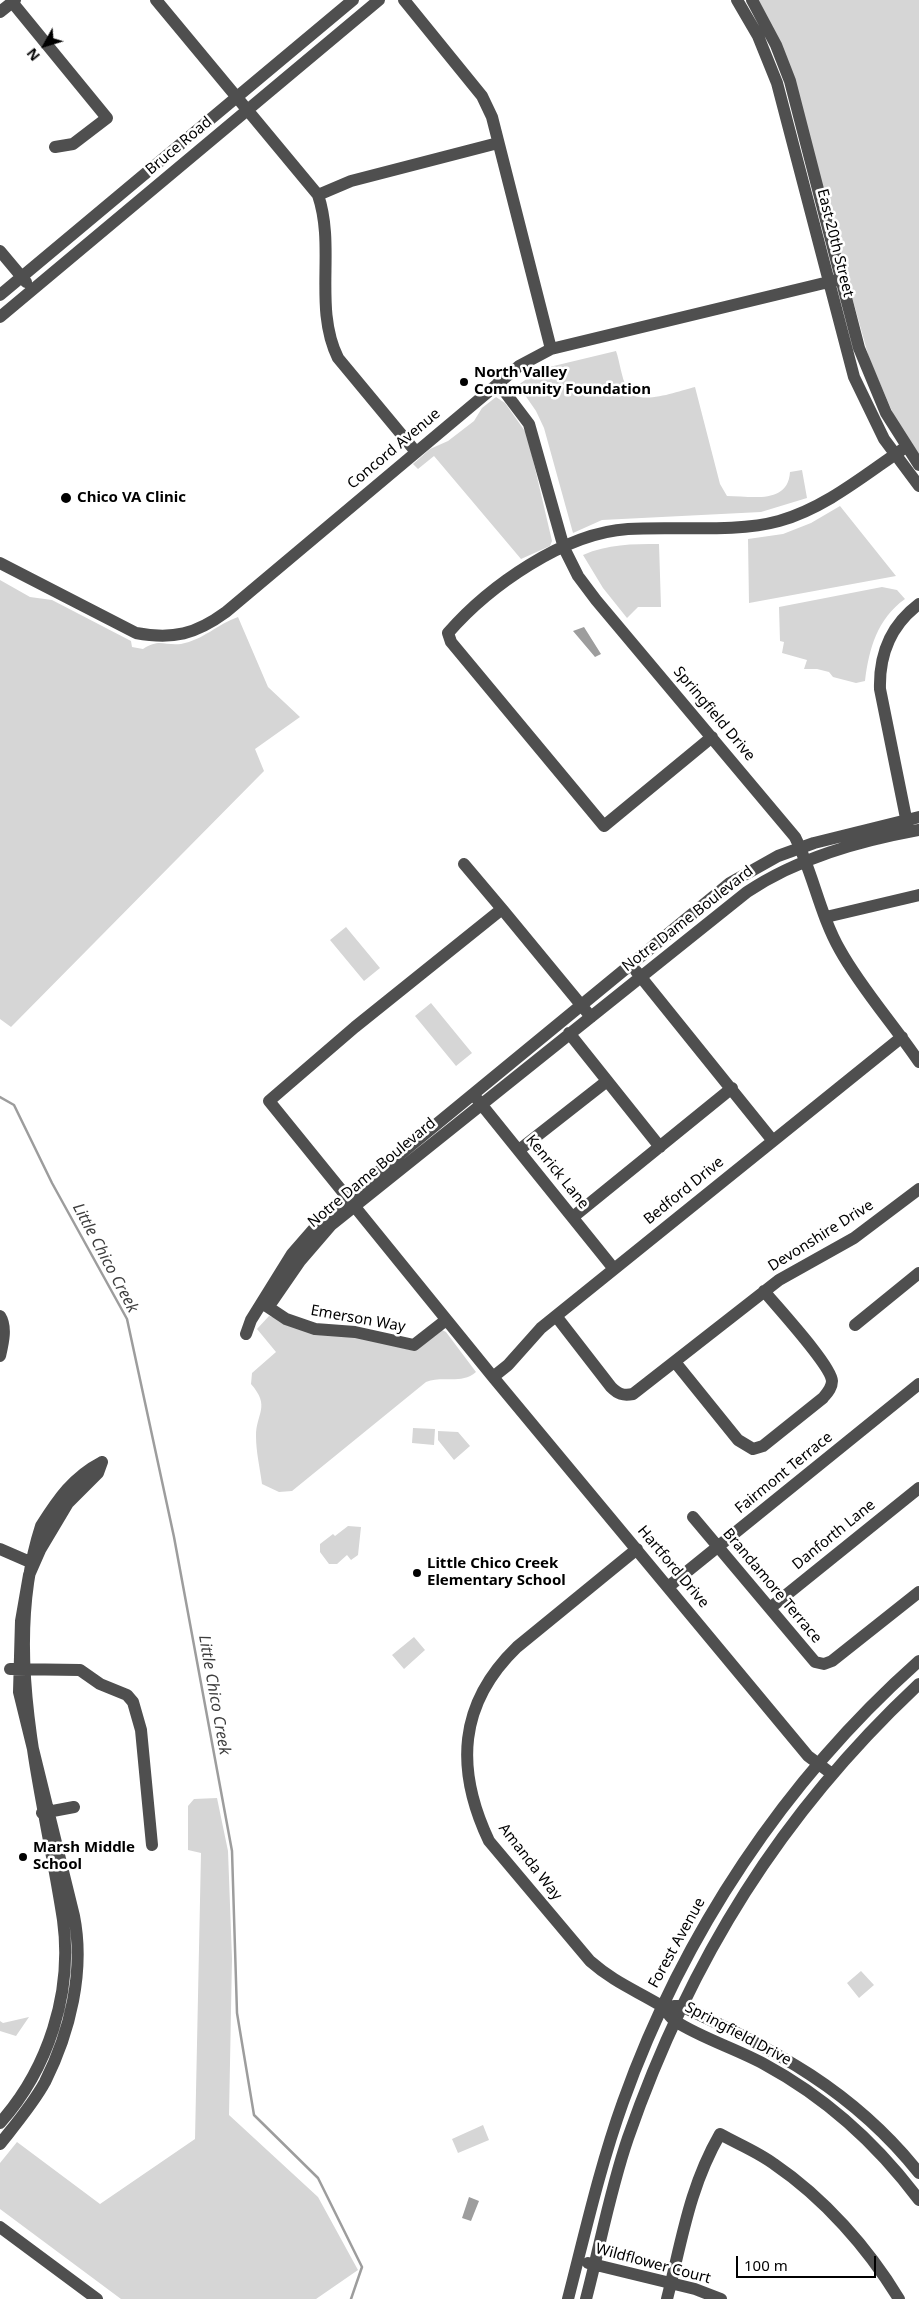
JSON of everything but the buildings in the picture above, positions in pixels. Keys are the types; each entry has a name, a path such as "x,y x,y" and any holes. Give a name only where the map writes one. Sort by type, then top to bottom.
{"street":[{"path":"156,0 318,196 325,224 326,324 330,343 338,358 416,452"},
{"name":"Bruce Road","path":"0,295 353,0"},
{"name":"Bruce Road","path":"0,317 378,0"},
{"path":"404,0 482,96 492,117 551,349"},
{"name":"East 20th Street","path":"737,0 761,42 778,83 835,281 869,376 886,413 919,465"},
{"name":"East 20th Street","path":"752,0 776,45 790,81 835,281 854,377 870,415 894,455 919,486"},
{"path":"0,12 14,1 108,118 73,144 55,147"},
{"path":"318,196 351,181 498,143"},
{"path":"0,251 32,290"},
{"name":"Concord Avenue","path":"0,563 92,613 136,633 159,637 187,633 208,625 226,612 519,366 551,349 835,281"},
{"name":"Springfield Drive","path":"498,383 522,413 531,430 564,548 578,576 596,600 784,822 806,860 840,951 919,1062"},
{"path":"712,737 604,826 451,642 448,632 461,618 520,571 541,558 596,535 617,530 754,526 782,520 826,500 906,447"},
{"path":"914,831 913,818 880,689 880,674 882,656 894,628 919,604"},
{"name":"Notre Dame Boulevard","path":"265,1306 317,1240 351,1202 478,1099 582,1006 730,883 778,856 800,848 913,818"},
{"name":"Notre Dame Boulevard","path":"478,1099 591,1017 747,892 768,878 806,860 844,848 914,831"},
{"path":"464,864 591,1017"},
{"path":"826,917 919,895"},
{"name":"Hartford Drive","path":"502,909 355,1027 268,1101 446,1320 808,1756 832,1774"},
{"path":"632,965 773,1140"},
{"path":"569,1033 660,1147"},
{"name":"Bedford Drive","path":"493,1377 508,1365 542,1328 556,1316 902,1037"},
{"path":"519,1150 607,1081"},
{"path":"573,1218 732,1088"},
{"name":"Kenrick Lane","path":"478,1099 614,1269"},
{"name":"Devonshire Drive","path":"764,1291 823,1364 832,1381 830,1390 823,1398 763,1446 753,1449 738,1440 675,1362 764,1291 854,1238 919,1188"},
{"path":"855,1324 919,1274"},
{"name":"Emerson Way","path":"265,1306 286,1319 315,1329 355,1332 414,1345 446,1320"},
{"path":"0,1316 3,1320 4,1339 0,1356"},
{"path":"556,1316 617,1393 625,1396 633,1394 675,1362"},
{"name":"Fairmont Terrace","path":"668,1587 919,1384"},
{"path":"0,2144 44,2083 71,2012 78,1970 78,1933 45,1813 13,1719 13,1669 29,1575 29,1562 32,1539 64,1491 84,1472 102,1462 98,1473 68,1503 29,1562 9,1613"},
{"name":"Danforth Lane","path":"770,1608 919,1488"},
{"name":"Brandamore Terrace","path":"693,1517 815,1662 824,1664 832,1661 919,1592"},
{"path":"0,1549 29,1562"},
{"name":"Amanda Way","path":"637,1549 499,1664 472,1712 466,1752 467,1776 477,1814 489,1840 520,1879 590,1961 609,1977 662,2006"},
{"path":"7,1653 13,1669"},
{"name":"Forest Avenue","path":"568,2299 623,2102 662,2006 704,1926 734,1875 818,1764 876,1702 919,1661"},
{"path":"13,1669 80,1670 100,1684 127,1695 133,1702 141,1730 152,1845"},
{"path":"586,2299 628,2140 652,2072 674,2020 716,1939 776,1844 832,1774 886,1715 919,1684"},
{"path":"45,1813 74,1807"},
{"path":"0,2123 24,2092 43,2055 62,1998 65,1960 63,1921 45,1813"},
{"name":"Springfield Drive","path":"662,2006 682,2006 777,2053 824,2082 881,2130 919,2173"},
{"name":"Springfield Drive","path":"662,2006 674,2020 764,2064 803,2088 869,2142 889,2162 919,2200"},
{"path":"667,2299 694,2188 706,2158 720,2134 774,2163 819,2200 858,2242 899,2299"},
{"path":"0,2227 97,2299"},
{"name":"Wildflower Court","path":"578,2261 695,2289 720,2299"}],"shaded area":[{"path":"757,0 919,0 919,455 895,418 869,358 783,49"},
{"path":"616,351 625,384 632,394 648,398 695,387 720,484 727,496 757,497 776,494 783,490 788,483 790,472 802,470 807,498 761,512 602,520 573,533 544,428 536,411 518,385 541,369"},
{"path":"496,397 505,403 527,434 552,541 550,546 521,559 434,456 418,469 413,464 430,449 448,441 474,421 482,408"},
{"path":"840,506 896,576 749,603 748,539 783,534 811,523"},
{"path":"659,544 661,607 638,607 627,618 603,588 583,555 611,547"},
{"path":"0,580 30,597 52,600 131,641 132,647 143,649 158,643 181,644 189,642 238,617 268,687 300,717 255,749 264,771 11,1027 0,1019"},
{"path":"882,587 897,590 905,599 895,607 881,625 872,646 865,681 856,683 833,677 829,672 817,669 804,669 807,660 782,653 784,642 780,641 779,607"},
{"path":"584,627 601,654 595,657 573,631"},
{"path":"346,927 380,968 364,981 330,940"},
{"path":"431,1003 472,1053 456,1066 415,1016"},
{"path":"269,1316 415,1351 442,1330 446,1332 476,1372 464,1378 439,1379 426,1382 292,1491 279,1492 262,1484 256,1436 261,1404 257,1392 251,1384 252,1373 276,1352 257,1329"},
{"path":"413,1428 435,1429 434,1445 412,1443"},
{"path":"438,1431 458,1432 470,1446 454,1460 438,1440"},
{"path":"348,1526 361,1527 358,1555 351,1560 347,1555 337,1564 329,1564 320,1552 320,1544"},
{"path":"414,1637 425,1650 404,1669 392,1655"},
{"path":"217,1798 228,1851 232,1959 229,2115 318,2197 358,2270 316,2299 121,2299 0,2209 0,2163 17,2142 100,2204 195,2139 201,1853 188,1850 188,1806 194,1799"},
{"path":"861,1971 874,1985 859,1998 847,1983"},
{"path":"29,2017 16,2036 0,2031 0,2021 3,2023"},
{"path":"483,2125 489,2140 458,2153 452,2139"},
{"path":"469,2197 479,2201 471,2221 462,2218"}],"waterway":[{"name":"Little Chico Creek","path":"0,1097 14,1105 52,1183 127,1319 174,1537 232,1851 237,2013 254,2115 318,2178 362,2267 351,2299"}],"place":[{"name":"North Valley Community Foundation","path":"464,382"},
{"name":"Chico VA Clinic","path":"66,498"},
{"name":"Little Chico Creek Elementary School","path":"417,1573"},
{"name":"Marsh Middle School","path":"23,1857"}]}
